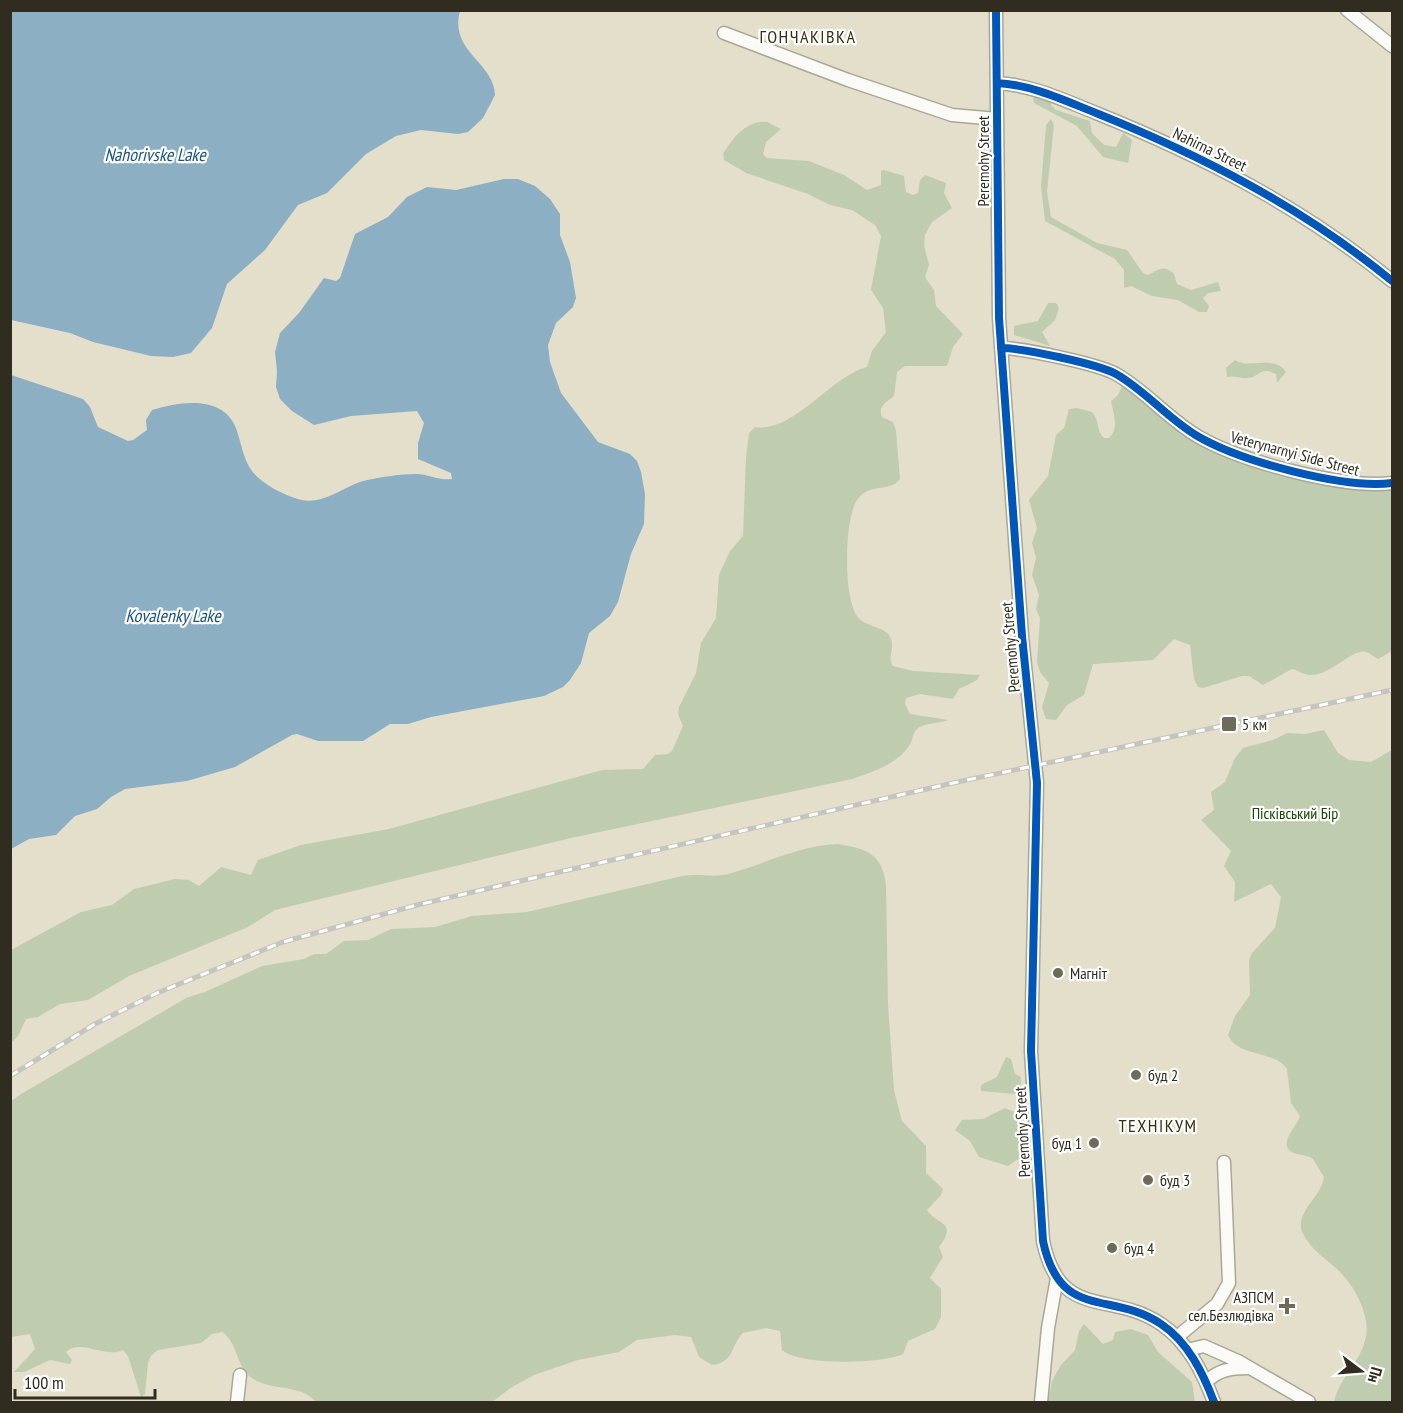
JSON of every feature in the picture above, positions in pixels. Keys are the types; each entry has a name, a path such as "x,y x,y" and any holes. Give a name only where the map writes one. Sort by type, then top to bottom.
{"street":[{"name":"Peremohy Street","path":"996,10 996,213 1001,348 1023,647 1037,774 1031,1051 1043,1241 1048,1260 1057,1278"},
{"path":"1347,10 1392,46"},
{"path":"724,33 858,84 952,116 997,119"},
{"name":"Nahirna Street","path":"996,83 1039,90 1198,157 1320,226 1392,281"},
{"name":"Veterynarnyi Side Street","path":"1001,348 1021,350 1115,373 1189,431 1238,453 1350,483 1392,483"},
{"path":"1177,1337 1217,1304 1229,1283 1224,1162"},
{"path":"1041,1402 1048,1328 1057,1278 1082,1298 1142,1314 1161,1323 1177,1337 1187,1350 1206,1382 1214,1402"},
{"path":"1187,1350 1204,1346 1251,1368 1309,1402"},
{"path":"1206,1382 1217,1372 1231,1368 1251,1368"},
{"path":"237,1402 240,1375"}],"green space":[{"path":"1036,95 1051,100 1051,105 1056,110 1090,121 1092,133 1104,145 1116,147 1123,133 1132,140 1128,163 1103,157 1077,126 1034,103 1033,98"},
{"path":"1051,119 1054,125 1047,192 1051,217 1097,243 1127,250 1143,273 1148,275 1161,269 1167,269 1174,274 1177,284 1191,290 1218,282 1221,291 1208,293 1203,298 1209,306 1207,312 1199,312 1178,300 1152,296 1131,286 1124,288 1124,270 1115,259 1045,221 1041,186 1046,125"},
{"path":"767,122 781,129 766,142 763,154 767,158 809,161 844,175 867,190 881,185 881,171 884,170 904,176 906,192 913,195 918,193 920,180 925,175 946,183 944,193 952,208 932,222 925,235 924,245 929,265 925,277 934,290 936,306 963,334 953,347 947,366 905,366 897,372 894,396 884,405 881,413 882,417 893,422 896,430 900,479 891,486 867,491 857,500 850,524 847,559 853,608 862,621 889,635 892,643 891,663 893,666 913,671 980,675 977,680 959,689 953,699 920,694 906,698 905,704 910,714 948,720 920,727 915,731 904,753 883,767 852,779 571,838 275,910 248,927 129,976 88,1000 60,1004 38,1017 26,1019 18,1036 11,1043 11,950 81,912 112,905 134,889 175,879 189,880 199,886 221,867 251,875 258,860 301,845 389,829 602,770 643,769 655,755 668,754 672,751 683,726 678,714 679,707 696,673 701,643 716,618 719,575 730,551 743,536 749,433 755,427 769,427 783,422 853,372 867,367 872,351 886,332 883,308 871,290 881,236 875,225 852,210 830,205 808,194 746,173 724,160 723,154 741,131 753,124"},
{"path":"1048,303 1056,303 1059,308 1055,320 1042,332 1050,346 1014,335 1014,326 1038,321"},
{"path":"1235,360 1248,364 1275,364 1286,372 1277,383 1276,374 1267,371 1248,378 1227,377 1226,368"},
{"path":"1122,386 1168,422 1283,463 1392,487 1392,651 1378,659 1360,652 1318,674 1307,675 1292,669 1263,685 1249,676 1242,676 1203,688 1198,687 1194,679 1190,645 1174,639 1153,660 1093,664 1084,695 1067,705 1056,720 1046,719 1042,707 1049,683 1040,672 1037,662 1040,618 1036,609 1039,595 1032,575 1036,558 1032,543 1037,528 1029,500 1048,476 1056,435 1064,428 1069,409 1077,408 1092,412 1102,435 1104,438 1109,438 1115,425 1111,401 1118,395"},
{"name":"Пісківський Бір","path":"1324,730 1338,753 1349,760 1371,762 1392,750 1392,1402 1334,1402 1364,1345 1367,1328 1364,1311 1346,1279 1313,1248 1301,1229 1303,1215 1319,1191 1324,1177 1313,1159 1294,1153 1287,1145 1287,1140 1300,1116 1291,1103 1287,1069 1274,1059 1239,1047 1228,1035 1235,1016 1250,995 1249,960 1252,953 1275,928 1281,897 1271,884 1234,902 1235,882 1224,866 1231,851 1201,820 1214,810 1211,792 1225,782 1235,758 1243,748 1273,740 1287,733 1305,734"},
{"path":"838,844 871,854 877,859 884,874 888,1004 894,1090 902,1121 926,1146 926,1173 943,1189 941,1195 927,1210 944,1224 947,1232 939,1247 943,1257 930,1278 941,1289 941,1317 935,1329 908,1341 903,1354 877,1360 841,1362 806,1359 782,1350 780,1331 766,1328 743,1333 728,1357 719,1364 712,1365 699,1357 691,1337 675,1335 637,1340 619,1352 578,1360 534,1375 512,1387 492,1402 316,1402 302,1392 268,1385 252,1378 243,1368 231,1342 222,1332 212,1334 201,1343 158,1350 151,1356 148,1363 145,1394 141,1397 128,1356 123,1350 109,1352 72,1348 66,1352 72,1360 70,1364 50,1360 24,1372 14,1372 35,1349 30,1334 11,1337 10,1102 21,1094 188,997 205,992 262,966 304,959 314,954 326,954 344,941 368,940 391,929 435,927 472,916 527,912 682,876 722,875 796,851"},
{"path":"1006,1057 1011,1059 1015,1074 1021,1077 1020,1092 1014,1094 981,1091 981,1085 997,1077"},
{"path":"1005,1108 1017,1113 1022,1143 1020,1158 1008,1166 979,1157 970,1141 955,1130 962,1120 983,1119"},
{"path":"1084,1324 1103,1344 1113,1340 1115,1332 1131,1329 1148,1335 1158,1352 1192,1382 1195,1402 1048,1402 1052,1381 1061,1365 1075,1350 1079,1331"}],"water":[{"name":"Nahorivske Lake","path":"10,11 460,11 458,25 461,37 466,47 488,74 495,95 483,118 468,132 458,134 421,130 396,136 366,154 327,193 298,205 265,250 227,284 212,328 191,353 173,357 151,356 93,342 70,333 11,320"},
{"name":"Kovalenky Lake","path":"504,179 518,179 535,186 550,199 560,214 560,235 570,262 576,298 573,307 556,323 548,345 550,362 561,393 598,442 630,454 637,461 645,494 644,524 631,554 618,602 610,616 589,633 581,663 570,680 563,687 544,696 431,717 408,724 390,724 363,741 318,741 297,734 292,735 235,767 187,781 125,789 97,809 75,816 56,835 29,839 11,849 11,375 83,399 90,407 98,427 128,441 147,430 146,420 152,410 176,404 211,405 230,417 236,428 246,461 256,476 273,488 298,499 307,501 325,498 367,480 391,476 416,474 452,479 451,473 418,459 418,443 424,423 417,411 351,416 314,425 292,411 280,399 276,387 275,352 280,333 299,313 324,278 336,281 340,278 355,234 388,217 407,197 427,187 456,190"}],"railway":[{"path":"10,1076 95,1024 157,993 283,942 417,905 555,873 953,783 1392,690"}],"cycle path":[{"path":"996,10 999,318 1022,636 1037,783 1031,1051 1043,1241 1051,1266 1062,1283 1075,1294 1142,1314 1171,1331 1194,1359 1214,1402"},
{"path":"997,83 1023,87 1060,98 1175,147 1213,166 1251,186 1323,230 1392,281"},
{"path":"1001,348 1060,357 1116,374 1188,430 1241,456 1321,478 1372,484 1392,483"}],"place":[{"name":"5 км","path":"1229,724"},
{"name":"Магніт","path":"1058,973"},
{"name":"буд 2","path":"1136,1075"},
{"name":"буд 1","path":"1094,1143"},
{"name":"буд 3","path":"1148,1180"},
{"name":"буд 4","path":"1112,1248"},
{"name":"АЗПСМ сел.Безлюдівка","path":"1287,1306"}],"district":[{"name":"ГОНЧАКІВКА","path":"808,37"},
{"name":"ТЕХНІКУМ","path":"1158,1126"}]}
